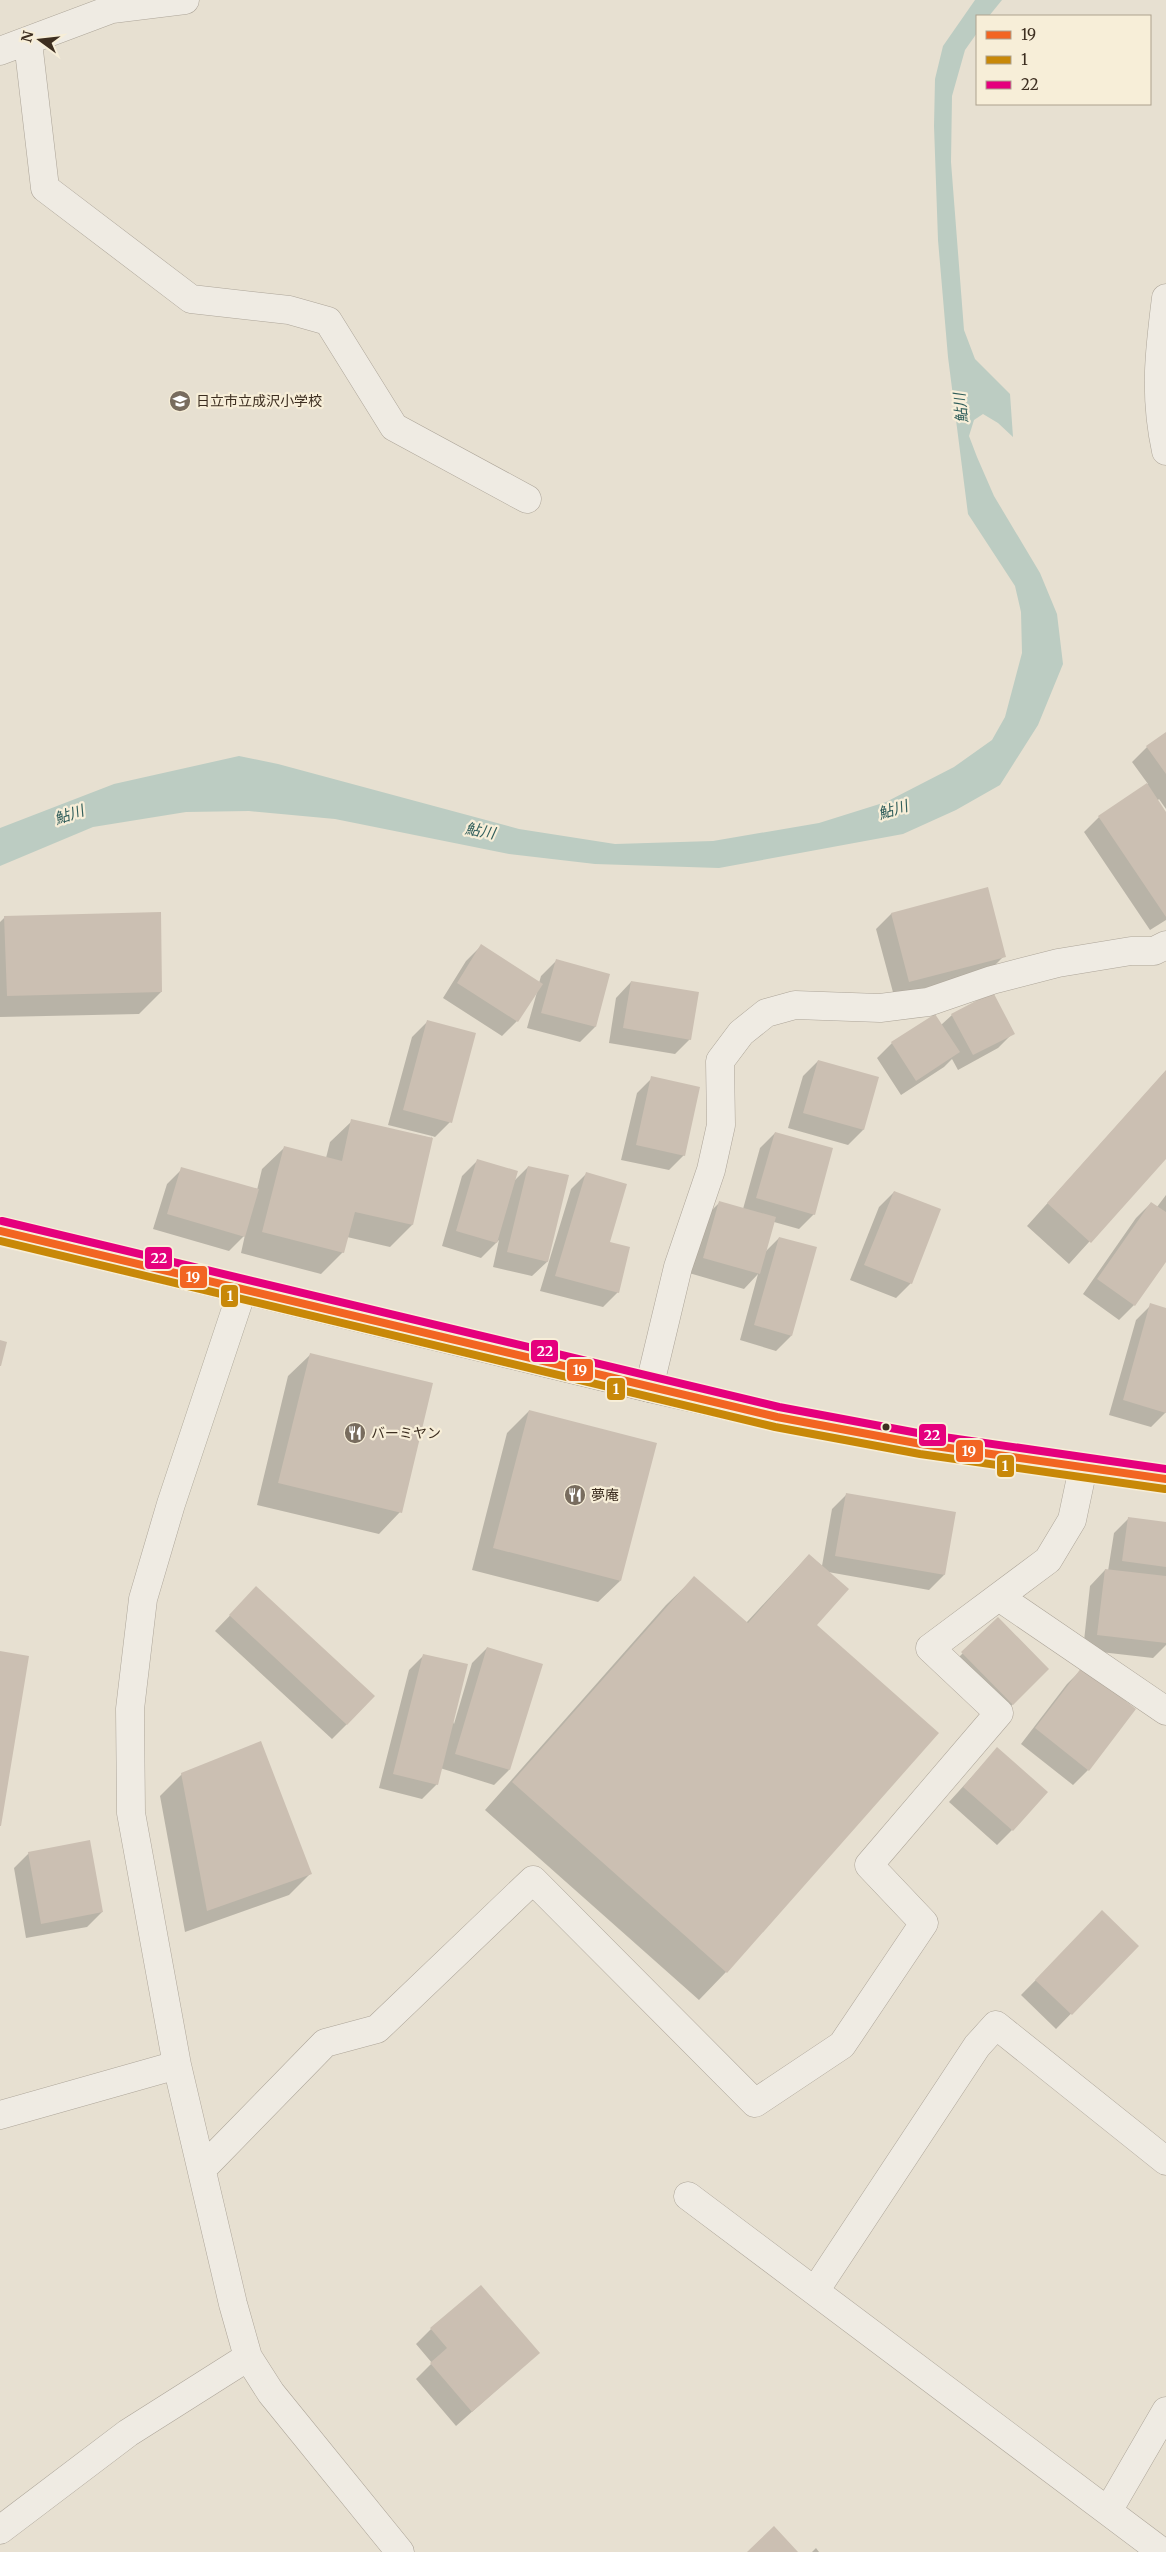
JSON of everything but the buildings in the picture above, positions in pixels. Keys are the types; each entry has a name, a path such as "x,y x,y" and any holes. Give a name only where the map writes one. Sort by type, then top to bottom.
{"highway":[{"path":"0,1232 648,1388 777,1417 912,1442 1083,1468 1166,1478"}],"street":[{"path":"0,51 28,42 110,5 185,0"},
{"path":"28,42 45,188 191,299 289,310 328,321 394,427 527,499"},
{"path":"1166,298 1158,358 1159,418 1166,451"},
{"path":"648,1388 678,1267 711,1170 721,1125 720,1061 741,1033 766,1013 795,1005 880,1008 928,1002 992,980 1058,963 1131,951 1154,951 1166,945"},
{"path":"242,1291 171,1504 143,1600 130,1709 131,1813 177,2065 233,2304 248,2357 271,2393 400,2552"},
{"path":"202,2169 325,2043 377,2029 533,1880 754,2103 842,2045 924,1923 869,1865 999,1713 930,1648 1048,1560 1072,1520 1083,1468"},
{"path":"999,1597 1166,1711"},
{"path":"815,2291 977,2046 996,2025 1166,2161"},
{"path":"0,2114 177,2065"},
{"path":"688,2196 1162,2552"},
{"path":"0,2530 128,2433 248,2357"},
{"path":"1108,2512 1166,2411"}],"water":[{"name":"鮎川","path":"975,0 1002,0 990,15 976,15 976,34 965,50 952,96 951,162 964,330 975,359 1010,394 1013,437 998,423 983,414 974,420 969,436 994,496 1040,573 1057,614 1063,664 1038,725 1000,785 956,810 903,834 719,868 595,864 509,854 335,819 249,811 186,812 93,827 0,866 0,828 114,784 239,756 278,764 519,829 615,844 713,841 819,823 886,802 954,767 992,740 1005,717 1022,653 1021,612 1015,586 968,514 948,357 938,240 934,126 935,79 943,46"}],"transit line":[{"name":"22","path":"2,1221 779,1407 923,1434 1166,1469"},
{"name":"19","path":"0,1231 777,1417 921,1444 1166,1479"},
{"name":"1","path":"0,1241 775,1427 920,1454 1165,1489"}],"place":[{"name":"日立市立成沢小学校","path":"180,401"},
{"name":"バーミヤン","path":"355,1433"},
{"name":"夢庵","path":"575,1495"}]}
